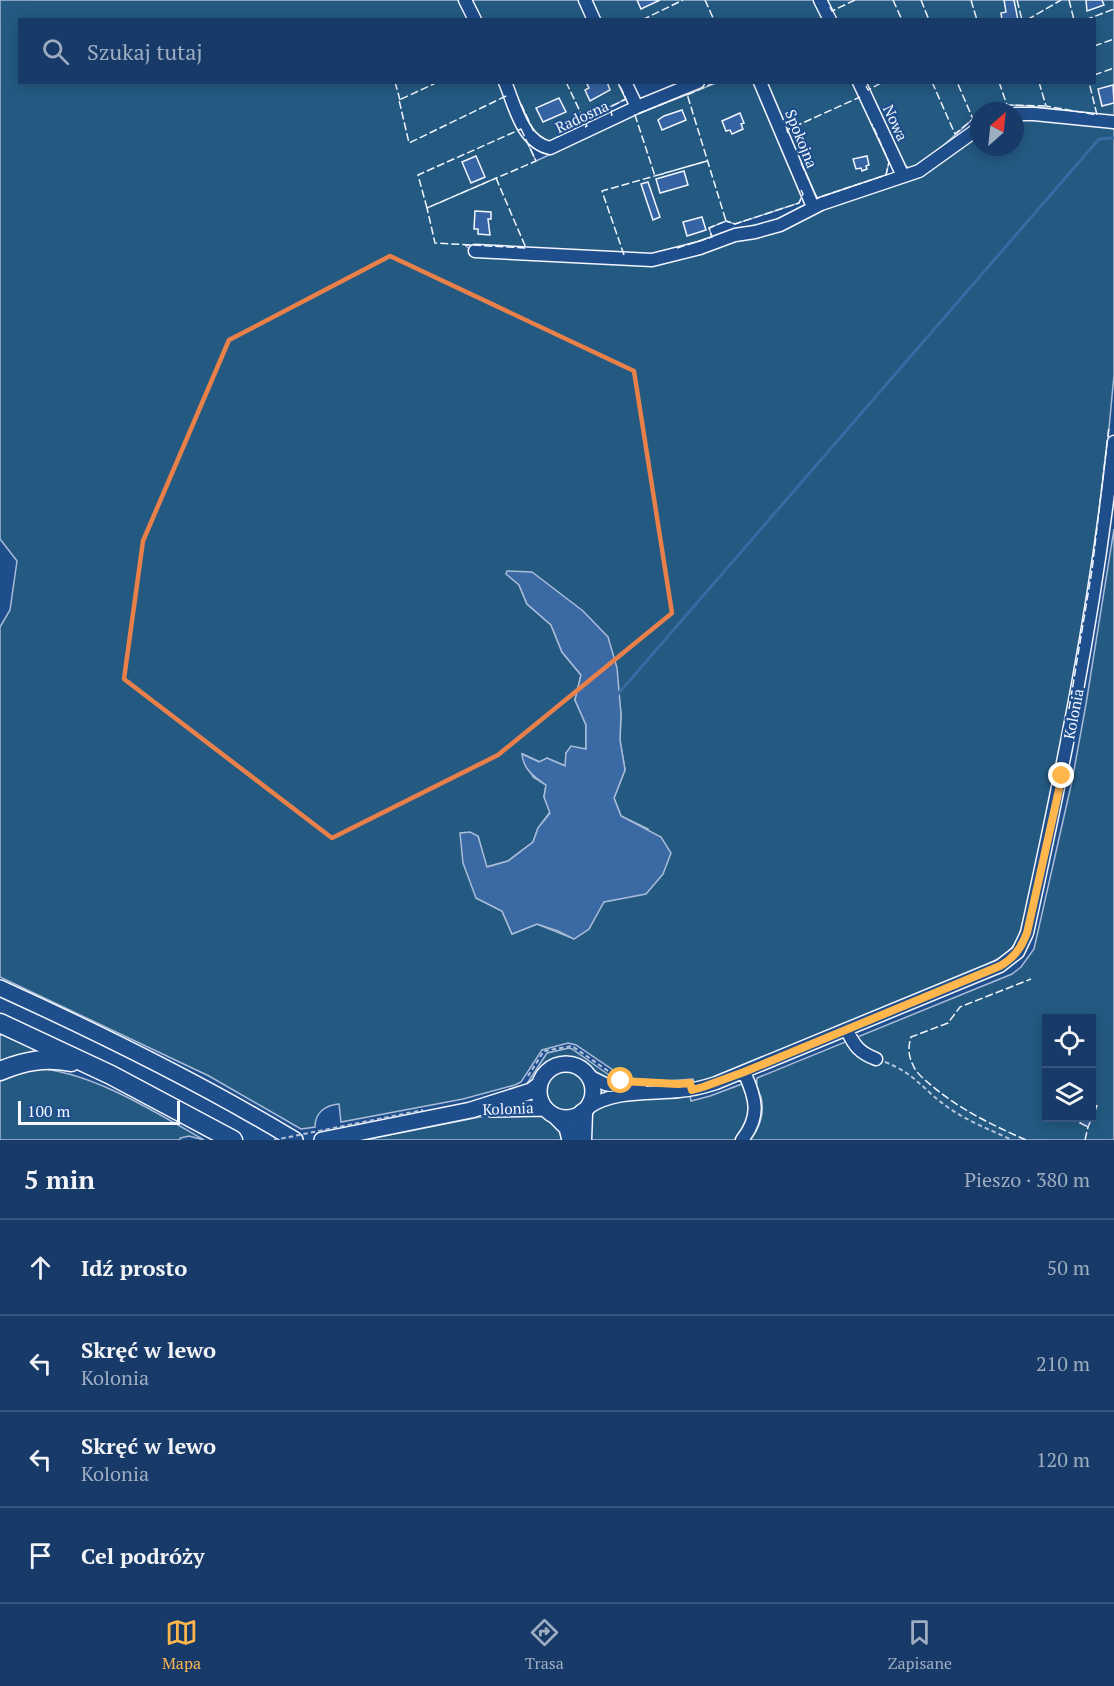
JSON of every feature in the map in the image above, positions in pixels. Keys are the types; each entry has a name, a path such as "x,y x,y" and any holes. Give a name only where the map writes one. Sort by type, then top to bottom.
{"highway":[{"path":"0,1023 94,1067 233,1140"},
{"path":"0,1071 27,1062 46,1059 94,1067"},
{"path":"582,1140 585,1111"}],"main road":[{"path":"0,988 158,1064 295,1140"},
{"path":"550,1113 570,1119 585,1111 593,1096 593,1089 589,1076 583,1070 575,1065 557,1065 533,1082 540,1101 550,1113 567,1128 570,1140"},
{"name":"Kolonia","path":"471,1110 531,1091 533,1082"},
{"name":"Kolonia","path":"322,1140 427,1112 471,1110 550,1113"}],"street":[{"path":"465,0 474,18"},
{"path":"585,0 593,18"},
{"path":"820,0 829,18"},
{"name":"Radosna","path":"506,84 526,132 536,143 550,148 637,107"},
{"path":"626,84 637,107 693,84"},
{"name":"Spokojna","path":"761,84 813,207"},
{"name":"Nowa","path":"860,84 903,176"},
{"path":"1024,114 1114,122"},
{"path":"475,251 652,260 700,248 735,235 780,225 813,207 919,171 970,134"},
{"name":"Kolonia","path":"585,1111 598,1101 703,1087 847,1030 1010,960 1023,943 1059,787 1082,671 1101,551 1114,442"},
{"path":"847,1030 854,1046 876,1059"},
{"path":"742,1140 754,1122 756,1106 744,1072"},
{"name":"Kolonia","path":"589,1076 605,1084 657,1092"}],"path":[{"path":"533,1082 544,1051 572,1046 613,1075"},
{"path":"876,1059 900,1068 914,1077 948,1108 1012,1140"},
{"path":"274,1140 427,1112"}],"highlighted area":[{"path":"390,256 634,371 672,613 498,755 332,838 124,679 143,541 229,340"}],"shaded area":[{"path":"0,0 461,0 470,18 18,18 18,84 500,84 536,161 635,115 713,84 755,84 803,194 799,203 735,224 726,221 709,228 712,237 651,256 465,245 475,254 667,260 826,204 892,184 970,138 970,156 1024,156 1024,120 1050,119 1114,125 1114,375 1103,492 1079,663 1032,889 1018,939 1007,954 975,971 719,1077 694,1085 693,1079 666,1081 625,1078 576,1045 568,1043 542,1050 521,1082 515,1085 463,1099 341,1122 339,1104 334,1105 319,1113 315,1127 301,1129 209,1076 0,977 0,627 10,610 17,561 0,539","holes":["519,585 618,694 621,714 620,740 625,770 614,798 621,816 648,829 646,893 603,902 589,929 574,939 537,924 512,934 502,911 476,898 478,836 486,867 508,861 533,842 538,828 550,812 544,797 546,785 533,777 523,754 540,762 547,758 566,766 566,753 586,750 586,725 575,700 581,675 562,652 551,625 527,604"]},
{"path":"472,0 580,0 589,18 481,18"},
{"path":"590,0 815,0 824,18 599,18"},
{"path":"826,0 1114,0 1114,117 1024,106 1024,102 970,102 970,122 924,163 910,169 901,162 864,84 1096,84 1096,18 835,18"},
{"path":"511,84 618,84 626,99 610,107 612,115 548,143 537,139"},
{"path":"766,84 853,84 889,162 886,175 817,198"},
{"path":"1114,529 1114,1140 750,1140 759,1125 762,1114 757,1078 1012,974 1021,967 1034,949 1072,781"},
{"path":"507,571 532,572 583,611 608,637 617,668 621,714 620,740 625,770 614,798 621,816 661,837 671,853 663,874 646,894 604,902 589,929 574,939 537,924 512,934 502,911 476,898 463,863 460,833 470,832 478,836 487,867 508,861 533,842 538,828 550,813 544,797 546,785 533,776 522,754 539,762 547,758 565,766 566,753 571,746 586,749 586,725 575,700 581,675 562,652 551,625 527,604 519,585 506,574"},
{"path":"0,1034 38,1051 0,1062"},
{"path":"569,1048 619,1082 598,1077 584,1063 567,1057 556,1059 545,1065 529,1085 526,1085 547,1053"},
{"path":"34,1068 56,1071 100,1085 144,1106 204,1140 189,1136 180,1138 180,1140 0,1140 0,1080 15,1072"},
{"path":"566,1071 580,1077 586,1091 580,1105 566,1111 552,1105 546,1091 552,1077"},
{"path":"742,1084 749,1098 749,1113 743,1128 734,1140 587,1140 588,1117 595,1109 609,1102 690,1095 691,1101"},
{"path":"537,1111 556,1127 564,1140 364,1140 505,1112"}],"building":[{"path":"637,0 660,0 641,9"},
{"path":"1004,0 1014,0 1018,18 1002,18 1001,13 1006,12"},
{"path":"1086,0 1102,0 1104,5 1087,11"},
{"path":"587,84 608,84 610,90 590,101 585,90 589,88"},
{"path":"1113,85 1114,103 1102,106 1098,89"},
{"path":"559,98 566,112 543,122 536,108"},
{"path":"682,110 686,120 662,130 658,120"},
{"path":"740,113 744,123 741,124 743,129 732,134 730,130 726,131 722,121"},
{"path":"476,156 485,177 471,183 462,162"},
{"path":"867,156 869,165 866,166 867,169 862,171 861,168 856,169 853,159"},
{"path":"684,171 688,185 660,193 656,179"},
{"path":"648,182 660,217 653,220 641,184"},
{"path":"475,211 491,212 491,219 488,219 490,235 478,234 478,229 474,229"},
{"path":"702,217 706,230 687,236 683,222"},
{"path":"1081,1122 1090,1122 1088,1127"}],"waterway":[{"path":"618,694 1099,139 1114,138"}],"fence":[{"path":"646,18 683,0"},
{"path":"705,0 713,18"},
{"path":"830,7 832,11 855,0"},
{"path":"893,0 901,18"},
{"path":"921,0 928,18"},
{"path":"971,0 976,18"},
{"path":"1017,0 1022,18"},
{"path":"1030,18 1061,0"},
{"path":"1069,0 1074,18"},
{"path":"1090,18 1114,9"},
{"path":"1096,45 1114,39"},
{"path":"1096,74 1114,68"},
{"path":"396,84 400,100"},
{"path":"434,84 399,100 409,143 506,96 505,93"},
{"path":"567,84 587,126 585,127"},
{"path":"612,116 610,107 626,99 619,84"},
{"path":"687,95 712,84"},
{"path":"866,86 868,90 879,84"},
{"path":"933,84 955,134 973,119 958,84"},
{"path":"1000,84 1007,105 1045,106"},
{"path":"1040,84 1046,106 1097,115 1089,84"},
{"path":"677,248 712,237 709,228 726,221 687,94 635,115 655,176 707,161"},
{"path":"788,133 787,130 860,97"},
{"path":"521,104 535,134"},
{"path":"801,163 817,198 886,175 889,162 872,124"},
{"path":"521,129 536,161 427,208 418,175 521,129"},
{"path":"624,255 602,191 707,161"},
{"path":"496,178 526,248 435,243 427,208 496,178"},
{"path":"725,218 726,221 735,224 799,203 803,194 801,190"},
{"path":"1069,709 1092,570 1109,426"},
{"path":"1026,1140 977,1116 932,1086 914,1068 909,1048 911,1037 948,1023 960,1007 1031,979"},
{"path":"1085,1140 1088,1127"}],"route":[{"path":"621,1081 690,1083 692,1090 716,1083 1010,960 1018,952 1027,933 1062,776"}]}
